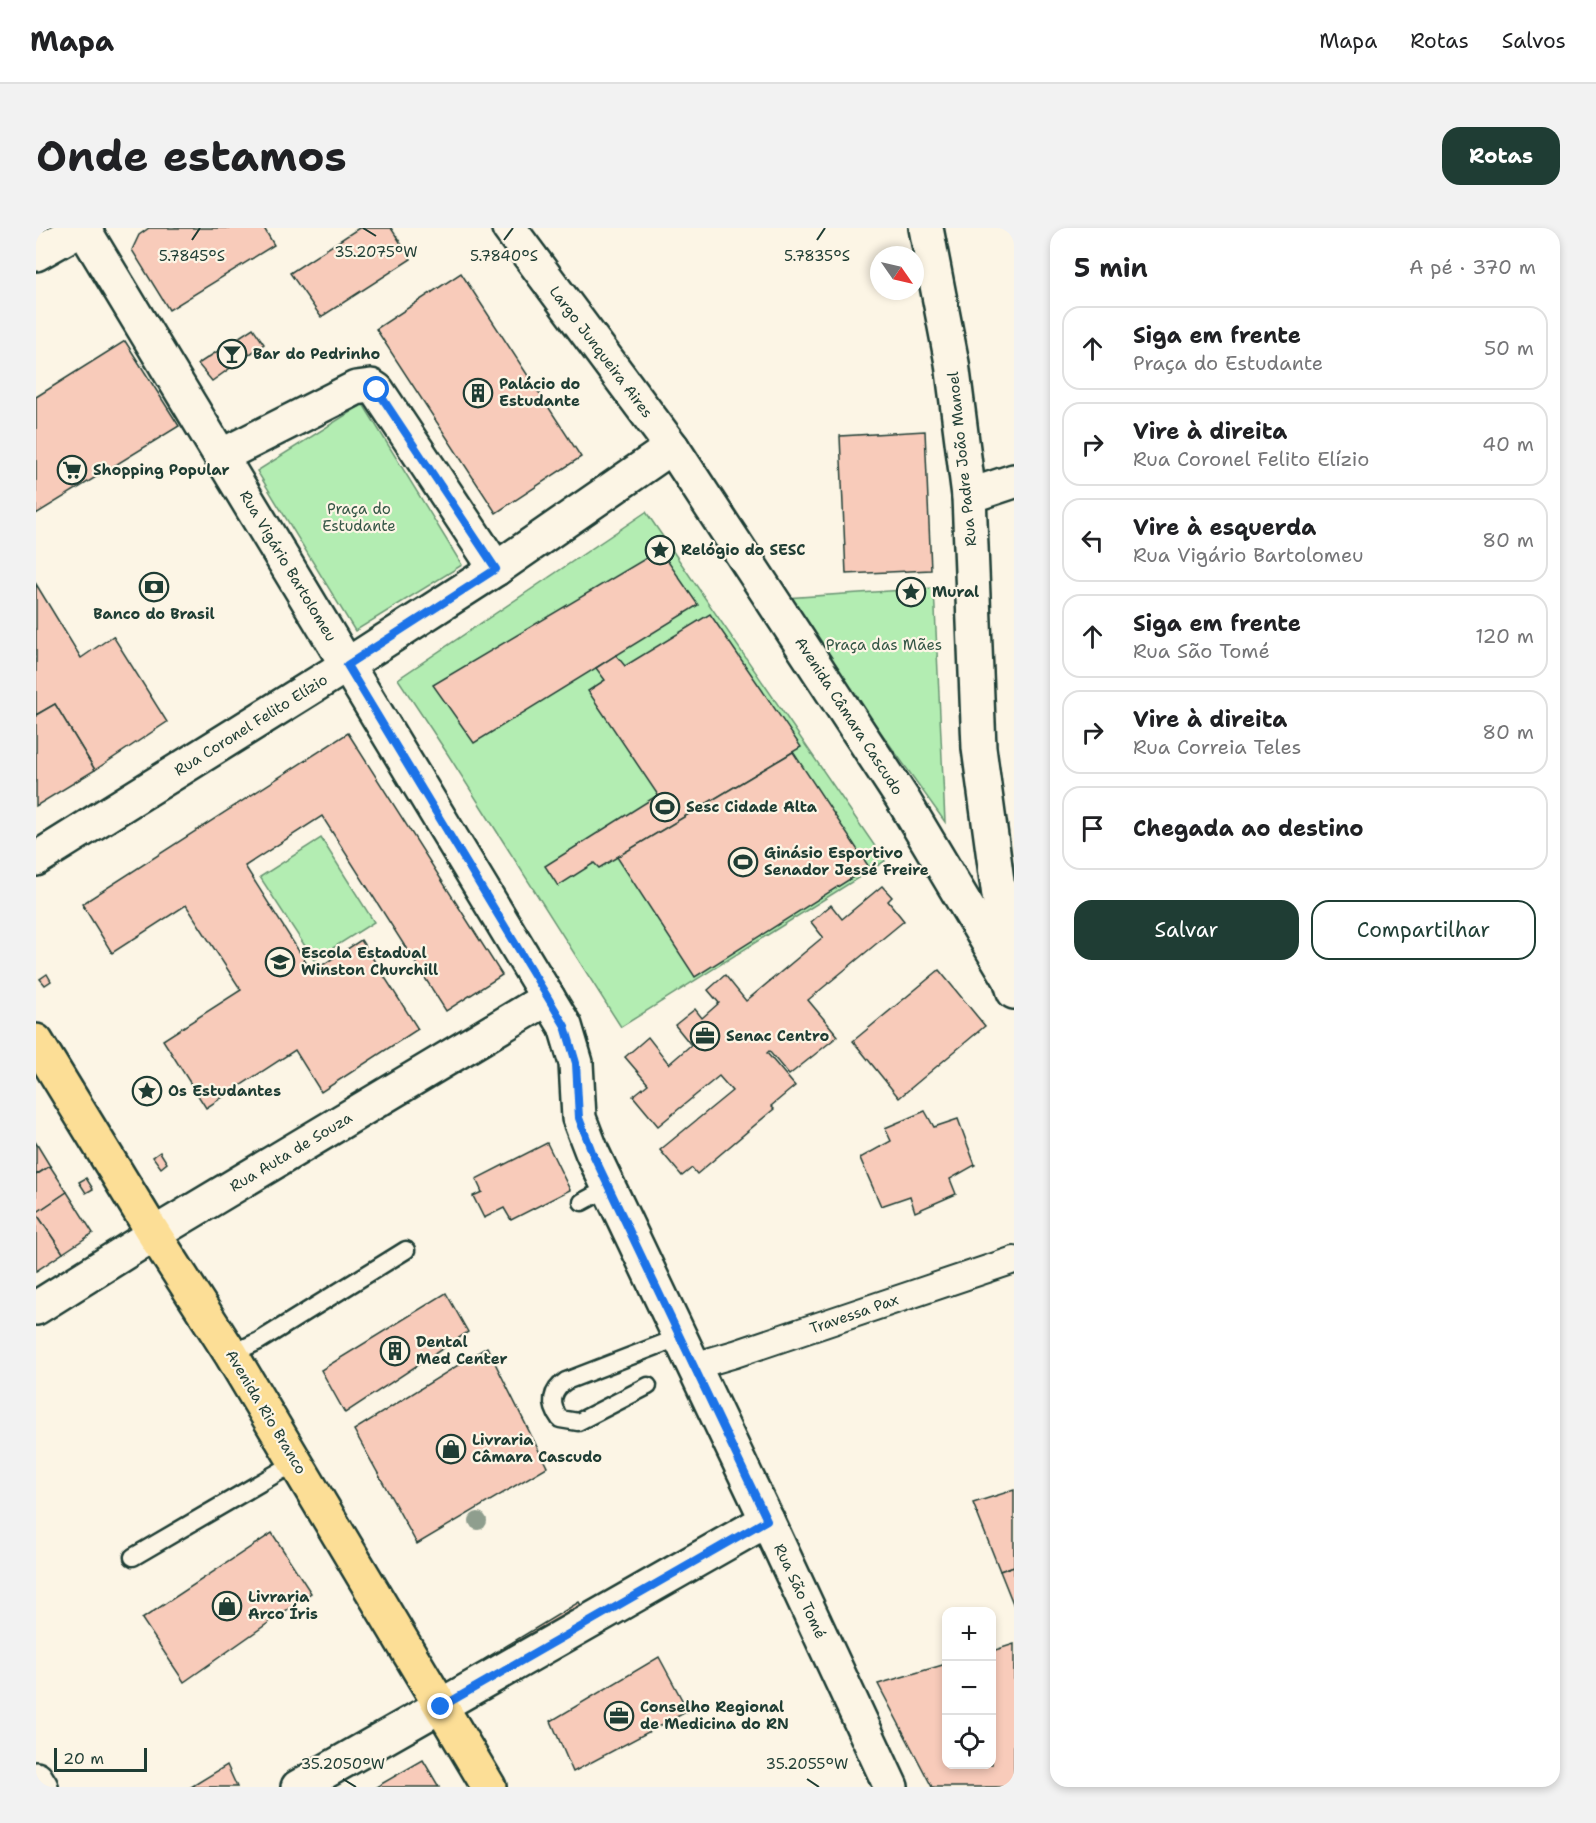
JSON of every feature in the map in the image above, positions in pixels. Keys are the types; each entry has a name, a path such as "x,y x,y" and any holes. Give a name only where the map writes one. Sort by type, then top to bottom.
{"main road":[{"name":"Avenida Rio Branco","path":"36,1041 154,1234 231,1354 489,1787"}],"street":[{"path":"36,254 82,228"},
{"name":"Rua Vigário Bartolomeu","path":"82,228 548,998"},
{"name":"Largo Junqueira Aires","path":"509,228 672,447"},
{"name":"Rua Padre João Manoel","path":"926,228 952,363 969,496 979,748 1012,985"},
{"path":"221,456 356,388 371,386 377,390 496,569"},
{"name":"Rua Coronel Felito Elízio","path":"36,859 496,569 672,447"},
{"name":"Avenida Câmara Cascudo","path":"672,447 902,798 1012,985"},
{"path":"969,496 1014,481"},
{"name":"Rua São Tomé","path":"548,998 565,1026 576,1063 579,1118 595,1195 680,1337 891,1787"},
{"name":"Rua Auta de Souza","path":"36,1308 154,1234 548,998"},
{"name":"Travessa Pax","path":"694,1366 1014,1260"},
{"path":"298,1787 767,1520"},
{"path":"36,1779 40,1787"}],"lane":[{"path":"231,1354 259,1341 406,1250"},
{"path":"648,1386 578,1422 560,1419 552,1401 553,1393 566,1381 680,1337"},
{"path":"133,1557 296,1462"}],"green space":[{"name":"Praça do Estudante","path":"363,404 462,565 355,631 257,471"},
{"name":"Sesc Cidade Alta","path":"646,512 885,861 621,1027 398,679"},
{"name":"Praça das Mães","path":"934,588 945,822 785,598"},
{"path":"321,838 374,922 314,960 260,877"}],"building":[{"path":"149,228 264,228 274,245 169,310 132,250 139,235"},
{"path":"359,228 391,228 411,259 321,317 290,273"},
{"name":"Palácio do Estudante","path":"461,273 581,457 496,513 376,329"},
{"name":"Bar do Pedrinho","path":"253,328 264,344 212,381 198,364"},
{"name":"Shopping Popular","path":"125,341 179,426 36,514 36,397"},
{"path":"925,431 931,570 846,574 840,436"},
{"path":"660,550 698,605 474,743 433,685"},
{"path":"36,584 81,658 113,636 167,722 95,770 55,704 36,715"},
{"path":"710,614 801,747 599,868 594,863 558,886 545,866 658,795 588,691 605,680 596,668 616,655 625,666"},
{"path":"55,704 95,770 36,806 36,715"},
{"path":"348,733 502,975 446,1011 322,816 245,866 312,972 361,940 418,1029 321,1092 295,1050 206,1108 163,1040 241,990 186,905 112,953 82,904"},
{"name":"Ginásio Esportivo Senador Jessé Freire","path":"793,752 869,867 695,977 617,857"},
{"path":"882,886 892,897 888,901 904,921 808,1000 838,1036 789,1075 769,1051 767,1053 795,1086 771,1106 774,1109 697,1174 692,1168 682,1176 660,1150 732,1091 719,1076 658,1126 633,1096 648,1084 625,1057 648,1037 669,1064 691,1045 675,1025 695,1009 702,1018 719,1003 708,990 725,975 746,1001 823,937 811,922 831,905 842,919"},
{"path":"939,970 985,1026 899,1098 853,1041"},
{"path":"47,974 51,981 45,985 40,979"},
{"path":"925,1111 934,1127 958,1119 975,1165 950,1179 956,1194 915,1212 910,1196 881,1206 860,1158 891,1141 885,1128"},
{"path":"36,1143 50,1166 36,1175"},
{"path":"547,1143 570,1190 511,1220 504,1208 484,1218 473,1196 482,1192 476,1179"},
{"path":"160,1152 167,1163 161,1168 153,1157"},
{"path":"50,1166 67,1192 36,1213 36,1175"},
{"path":"86,1178 93,1189 86,1193 79,1182"},
{"path":"67,1192 93,1233 63,1253 36,1213"},
{"path":"36,1213 63,1253 36,1271"},
{"name":"Dental Med Center","path":"446,1293 468,1332 345,1413 321,1370"},
{"name":"Livraria Câmara Cascudo","path":"487,1347 547,1467 417,1544 354,1430"},
{"path":"1014,1490 1014,1566 1000,1571 973,1503"},
{"name":"Livraria Arco Íris","path":"272,1533 311,1593 184,1682 142,1619"},
{"path":"1014,1566 1014,1606 1000,1571"},
{"path":"579,1602 588,1617 492,1673 483,1660"},
{"path":"1014,1644 1014,1787 932,1787 878,1684 942,1665 942,1769 996,1769 996,1650"},
{"name":"Conselho Regional de Medicina do RN","path":"659,1657 688,1711 573,1772 551,1721"},
{"path":"423,1760 439,1787 376,1787"},
{"path":"227,1765 237,1787 191,1787"}],"place":[{"name":"Bar do Pedrinho","path":"232,354"},
{"name":"Palácio do Estudante","path":"478,393"},
{"name":"Shopping Popular","path":"72,470"},
{"name":"Relógio do SESC","path":"660,550"},
{"name":"Banco do Brasil","path":"154,587"},
{"name":"Mural","path":"911,592"},
{"name":"Sesc Cidade Alta","path":"665,807"},
{"name":"Ginásio Esportivo Senador Jessé Freire","path":"743,862"},
{"name":"Escola Estadual Winston Churchill","path":"280,962"},
{"name":"Senac Centro","path":"705,1036"},
{"name":"Os Estudantes","path":"147,1091"},
{"name":"Dental Med Center","path":"395,1351"},
{"name":"Livraria Câmara Cascudo","path":"451,1449"},
{"name":"Livraria Arco Íris","path":"227,1606"},
{"name":"Conselho Regional de Medicina do RN","path":"619,1716"}],"route":[{"path":"377,390 496,569 347,665 565,1026 576,1063 579,1118 592,1152 767,1520 441,1707"}]}
